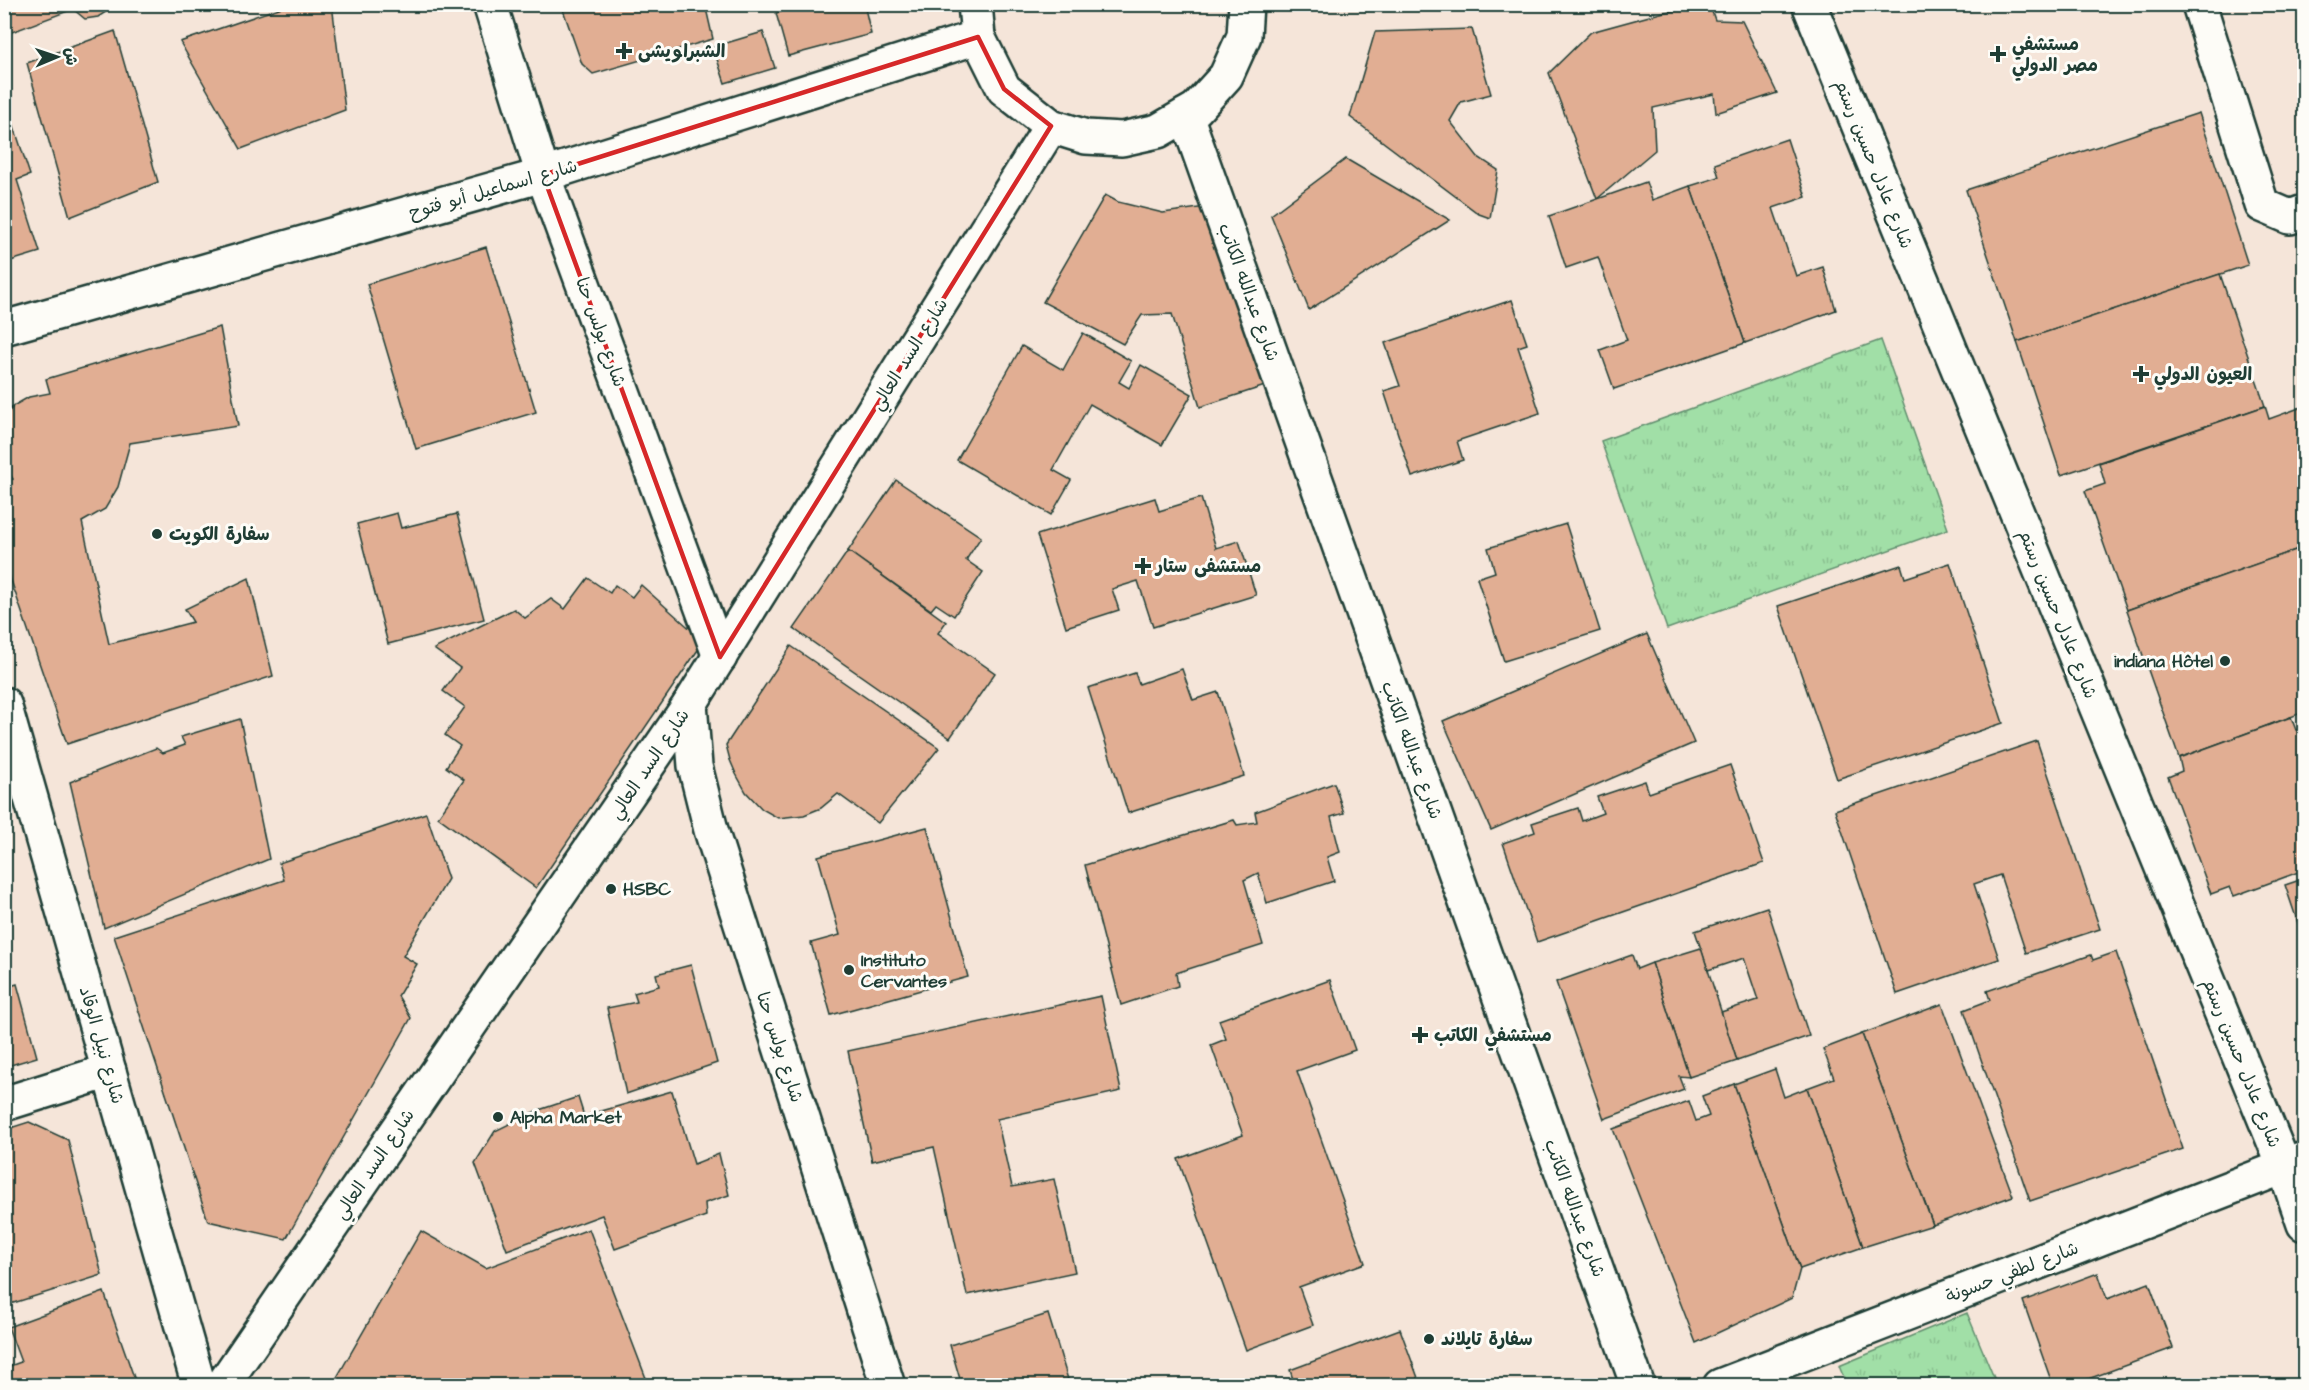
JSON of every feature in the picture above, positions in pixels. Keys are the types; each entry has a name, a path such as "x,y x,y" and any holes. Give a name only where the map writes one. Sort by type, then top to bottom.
{"street":[{"name":"شارع بولس حنا","path":"490,4 543,175 720,657"},
{"path":"975,4 978,37 1004,89 1051,126 1086,137 1122,139 1158,131 1196,109 1226,76 1244,36 1246,4"},
{"name":"شارع عادل حسين رستم","path":"1809,4 2294,1162 2304,1224"},
{"path":"2199,4 2262,205 2289,217 2304,212"},
{"name":"شارع اسماعيل أبو فتوح","path":"4,328 543,175 978,37"},
{"name":"شارع عبدالله الكاتب","path":"1186,115 1638,1386"},
{"name":"شارع السد العالي","path":"222,1386 690,704 1051,126"},
{"name":"شارع نبيل الوقاد","path":"4,704 199,1386"},
{"name":"شارع بولس حنا","path":"690,704 695,766 711,830 888,1386"},
{"path":"4,1104 109,1071"},
{"name":"شارع لطفي حسونة","path":"1720,1386 2294,1162"}],"highlighted area":[{"path":"978,37 1004,89 1051,126 720,657 543,175"}],"green space":[{"path":"1881,340 1948,529 1667,629 1601,441"},
{"path":"1967,1313 1997,1385 1847,1385 1839,1366"}],"building":[{"path":"4,4 108,4 109,10 98,17 85,19 73,9 4,35"},
{"path":"291,4 332,4 345,110 241,149 180,42"},
{"name":"الشبراويشى","path":"561,4 705,4 713,39 593,74 582,64"},
{"path":"808,4 864,4 871,34 788,56 776,13"},
{"path":"1710,6 1715,20 1742,21 1777,93 1716,113 1714,94 1653,108 1655,150 1597,199 1549,73 1591,32 1664,12"},
{"path":"1472,29 1491,94 1461,102 1450,121 1478,157 1498,170 1490,218 1479,214 1350,117 1375,32"},
{"path":"115,31 158,182 70,217 27,63"},
{"path":"763,32 775,68 725,83 713,47"},
{"path":"4,96 30,175 17,180 40,252 4,263"},
{"path":"2199,113 2248,265 2017,342 1966,190"},
{"path":"1787,139 1806,197 1773,208 1796,276 1823,267 1836,310 1745,343 1690,186 1719,177 1715,164"},
{"path":"1346,159 1450,220 1309,310 1271,215"},
{"path":"1646,182 1652,200 1690,186 1745,343 1614,389 1600,350 1627,340 1598,257 1566,268 1549,216"},
{"path":"1105,195 1118,202 1163,213 1206,207 1265,386 1200,407 1172,314 1142,315 1123,344 1043,302"},
{"path":"486,247 536,412 416,449 367,284"},
{"name":"العيون الدولي","path":"2220,274 2265,406 2061,475 2017,342"},
{"path":"1512,300 1527,344 1518,347 1540,413 1457,441 1463,460 1412,477 1384,391 1400,386 1385,343"},
{"path":"220,327 238,426 130,443 118,487 105,509 82,522 109,644 193,622 185,609 249,578 273,676 67,744 4,560 4,482 13,479 4,465 4,419 13,406 29,397 50,393 46,379"},
{"path":"1083,333 1131,361 1119,382 1129,388 1141,365 1192,394 1162,445 1090,404 1053,470 1071,480 1051,515 957,460 1022,346 1063,370"},
{"path":"2265,406 2269,419 2302,407 2304,413 2304,547 2127,610 2085,491 2105,484 2099,463"},
{"path":"896,480 981,537 966,560 983,572 954,616 936,604 931,610 848,551"},
{"path":"1155,498 1159,511 1201,498 1216,548 1239,541 1256,595 1153,627 1138,581 1112,589 1119,610 1066,627 1037,535"},
{"path":"397,513 401,528 457,514 484,619 388,644 357,524"},
{"path":"1566,524 1600,631 1504,661 1477,578 1495,572 1488,548"},
{"name":"indiana Hôtel","path":"2304,547 2304,712 2179,758 2127,610"},
{"path":"848,551 946,622 938,633 995,673 950,738 794,629"},
{"path":"1950,563 2003,723 1837,779 1778,606 1901,565 1905,578"},
{"path":"588,578 610,593 615,585 632,597 641,585 704,641 536,888 438,817 464,780 446,767 460,746 445,735 465,707 443,691 460,668 434,649 514,609 525,618 551,599 565,609"},
{"path":"1647,634 1694,743 1491,830 1443,721"},
{"path":"791,646 939,748 878,823 838,794 821,808 804,815 778,818 762,809 746,792 736,774 726,745"},
{"path":"1182,669 1193,700 1218,692 1244,776 1128,813 1088,688 1135,673 1139,684"},
{"path":"2291,717 2296,730 2304,727 2304,870 2234,896 2230,887 2211,894 2168,777 2182,771 2179,758"},
{"path":"240,719 269,859 104,928 70,782 156,748 163,753 185,745 181,737"},
{"path":"2037,741 2100,929 2026,953 2000,875 1974,884 1999,959 1897,994 1835,810"},
{"path":"1730,765 1764,863 1537,942 1503,843 1535,832 1532,823 1578,808 1582,821 1603,813 1597,797 1645,781 1649,793"},
{"path":"1334,783 1344,813 1331,817 1340,852 1327,857 1334,881 1267,903 1258,873 1244,880 1263,945 1176,973 1178,986 1121,1005 1085,865 1234,820 1237,825 1257,822 1255,812"},
{"path":"426,813 448,879 403,956 417,964 398,996 411,1018 286,1239 208,1221 114,936 284,880 279,863"},
{"path":"927,827 968,977 831,1015 811,943 840,935 818,856"},
{"path":"2304,871 2304,941 2285,885 2300,880 2298,873"},
{"path":"1767,907 1809,1036 1737,1061 1721,1012 1758,1000 1744,958 1708,970 1695,931"},
{"path":"1701,948 1737,1061 1689,1077 1652,963"},
{"path":"2116,952 2183,1149 2030,1201 1964,1010 1990,1000 1987,991 2091,955 2093,960"},
{"path":"1632,955 1637,969 1652,963 1689,1077 1679,1076 1684,1089 1604,1119 1556,982"},
{"path":"691,965 717,1063 626,1094 607,1008 637,1002 634,993 659,986 656,974"},
{"path":"1330,980 1355,1050 1297,1071 1365,1263 1299,1287 1313,1325 1246,1350 1178,1159 1243,1135 1211,1045 1226,1039 1219,1020"},
{"path":"17,984 37,1057 4,1067 4,988"},
{"path":"1101,996 1121,1091 997,1119 1012,1187 1054,1179 1075,1272 967,1295 934,1147 872,1161 848,1051"},
{"path":"1942,1004 2013,1196 1933,1225 1862,1034"},
{"path":"1862,1034 1933,1225 1863,1247 1807,1088 1834,1078 1823,1049"},
{"path":"1775,1069 1784,1097 1807,1088 1863,1247 1800,1269 1734,1084"},
{"path":"1734,1084 1800,1269 1792,1298 1696,1343 1613,1129 1689,1101 1696,1121 1709,1116 1702,1096"},
{"path":"672,1091 694,1164 719,1154 729,1195 705,1203 706,1216 615,1249 602,1215 507,1250 475,1163 495,1131 536,1111 578,1097 584,1116"},
{"path":"29,1122 68,1140 102,1275 4,1306 4,1130"},
{"path":"589,1229 649,1386 332,1386 421,1231 486,1268"},
{"path":"2098,1273 2107,1299 2149,1283 2173,1348 2069,1386 2053,1386 2023,1301"},
{"path":"104,1292 137,1386 4,1386 4,1368 21,1362 8,1327"},
{"path":"1048,1314 1070,1386 962,1386 950,1345"},
{"path":"1400,1329 1421,1386 1295,1386 1290,1370"}],"place":[{"name":"الشبراويشى","path":"624,51"},
{"name":"مستشفي مصر الدولي","path":"1998,54"},
{"name":"العيون الدولي","path":"2141,374"},
{"name":"سفارة الكويت","path":"157,534"},
{"name":"مستشفى ستار","path":"1143,566"},
{"name":"indiana Hôtel","path":"2225,661"},
{"name":"HSBC","path":"611,889"},
{"name":"Instituto Cervantes","path":"849,970"},
{"name":"مستشفي الكاتب","path":"1420,1035"},
{"name":"Alpha Market","path":"498,1117"},
{"name":"سفارة تايلاند","path":"1429,1339"}]}
